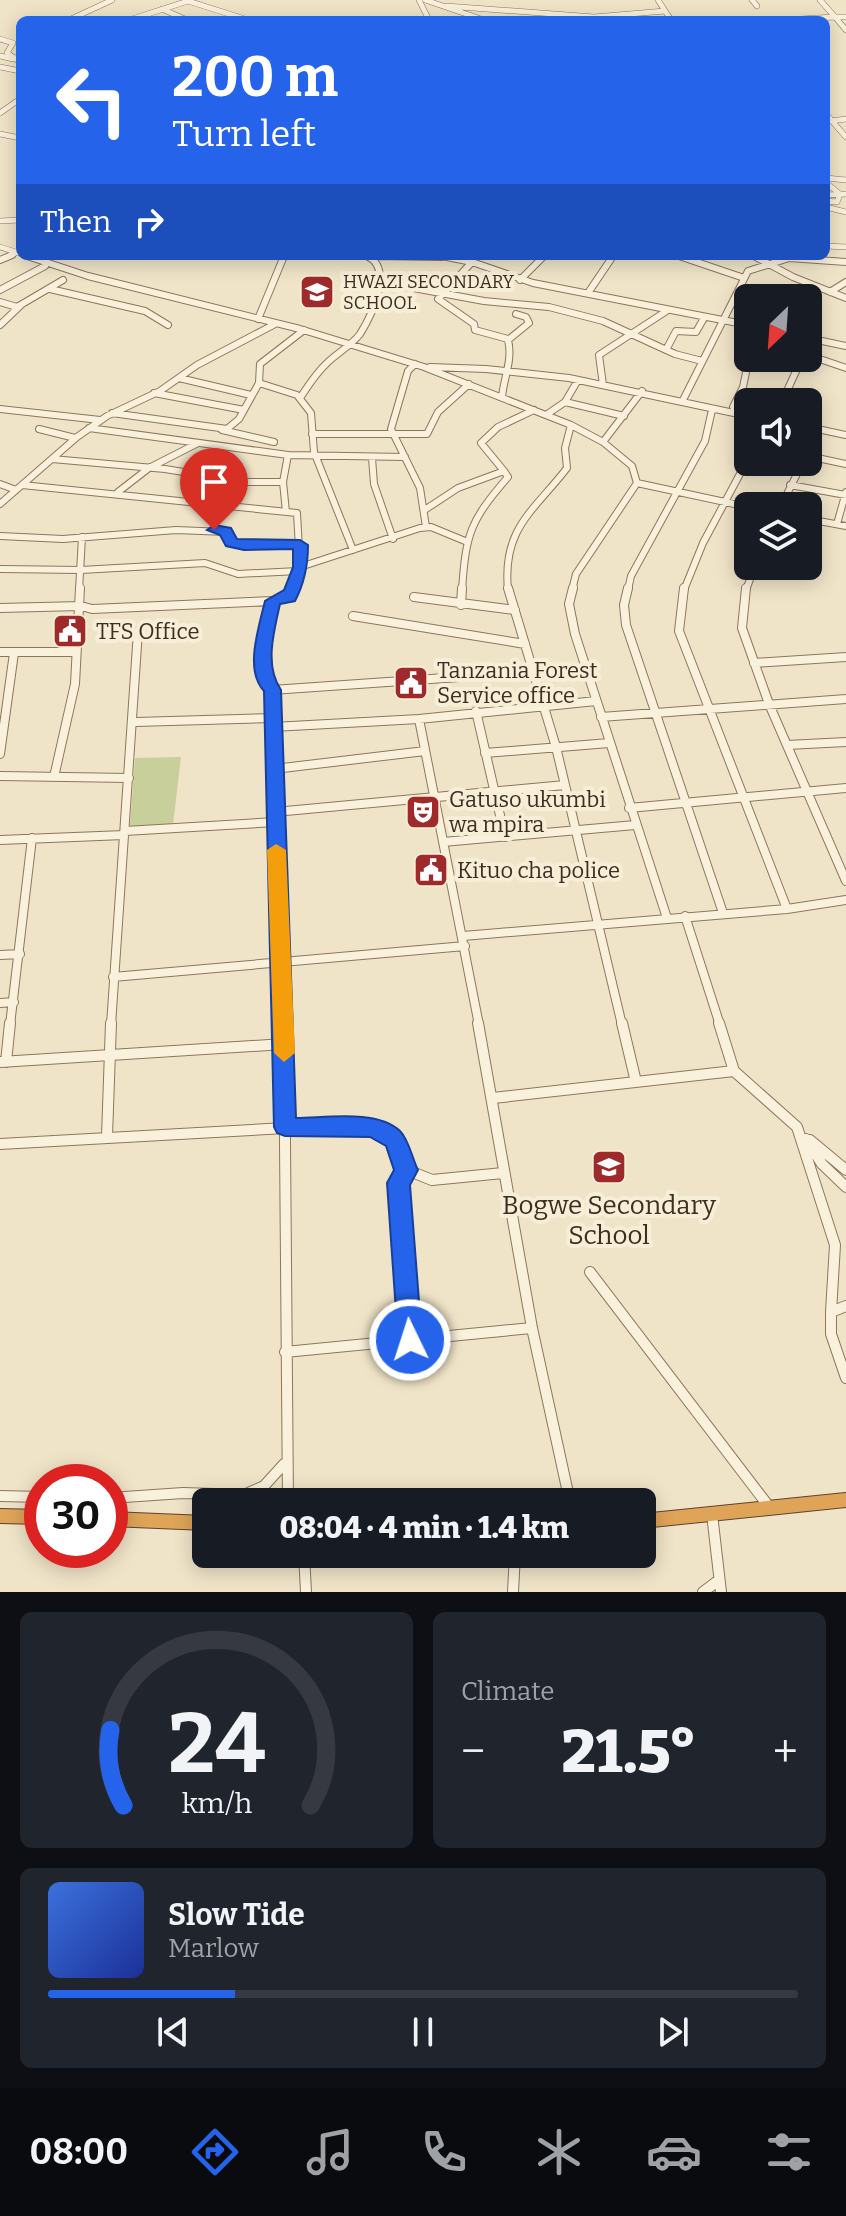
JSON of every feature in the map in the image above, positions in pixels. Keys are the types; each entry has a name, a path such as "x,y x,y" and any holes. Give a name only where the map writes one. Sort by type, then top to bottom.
{"highway":[{"path":"656,1520 846,1500"},
{"path":"0,1516 24,1517"},
{"path":"128,1520 192,1522"}],"street":[{"path":"78,16 112,0"},
{"path":"425,0 473,16"},
{"path":"658,0 668,16"},
{"path":"752,0 757,6"},
{"path":"820,0 846,30"},
{"path":"141,16 187,1 235,16"},
{"path":"446,6 483,6 584,16"},
{"path":"162,9 178,16"},
{"path":"606,16 665,11"},
{"path":"830,17 846,17"},
{"path":"0,39 16,45"},
{"path":"13,59 7,53 16,43"},
{"path":"0,56 16,60"},
{"path":"831,121 846,119"},
{"path":"831,121 846,137"},
{"path":"39,260 88,276 304,330 424,367 571,425 603,442 632,466 637,483"},
{"path":"258,319 282,260"},
{"path":"300,398 325,363 353,344 367,320 379,278 379,264 373,260"},
{"path":"467,260 520,280 734,323"},
{"path":"520,280 540,260"},
{"path":"588,293 610,260"},
{"path":"692,260 744,278"},
{"path":"761,260 846,298"},
{"path":"683,400 748,271 780,260"},
{"path":"818,260 846,262"},
{"path":"472,262 462,279 438,299 467,317 475,330 508,339"},
{"path":"0,290 45,266"},
{"path":"379,278 392,284 442,293 549,307 633,333 675,354 702,361"},
{"path":"0,325 21,305 63,280"},
{"path":"830,292 846,282"},
{"path":"50,289 77,300 144,313 168,325"},
{"path":"0,302 9,307 21,305"},
{"path":"603,385 599,355 668,310"},
{"path":"508,339 529,323 526,317 516,314"},
{"path":"667,348 676,331 696,332 704,318"},
{"path":"0,504 75,438 101,420 275,324"},
{"path":"221,430 233,425 244,410 259,383 260,364 304,330"},
{"path":"502,397 505,371 512,355 508,339"},
{"path":"822,341 845,345"},
{"path":"822,360 846,368"},
{"path":"415,364 408,371 391,429 417,480 426,509 426,527"},
{"path":"424,367 505,371 578,380 642,391 734,414"},
{"path":"179,378 201,386 251,395"},
{"path":"546,415 565,402 578,380"},
{"path":"259,383 300,398 311,413 317,458 353,550"},
{"path":"312,434 427,434 438,412 469,384"},
{"path":"603,442 642,391"},
{"path":"154,393 244,410"},
{"path":"565,402 624,416"},
{"path":"0,409 101,420"},
{"path":"461,605 465,541 485,504 508,477 500,462 481,443 498,427 534,410"},
{"path":"712,410 706,438 679,492 643,549 624,605 626,625 723,913"},
{"path":"112,413 221,430 274,442"},
{"path":"571,425 565,453 567,468 529,509 510,543 505,564 515,610 556,747 636,1082"},
{"path":"89,428 317,458 405,457"},
{"path":"39,429 75,438"},
{"path":"822,430 846,435"},
{"path":"118,492 149,468 198,443"},
{"path":"286,512 283,482 288,455"},
{"path":"372,458 374,484 393,539"},
{"path":"822,458 846,464"},
{"path":"52,459 149,468 245,482 283,482"},
{"path":"426,509 458,488 504,471"},
{"path":"739,476 692,567 677,613 679,631 787,909"},
{"path":"787,492 795,476"},
{"path":"637,483 734,504"},
{"path":"637,483 576,574 570,589 575,634 667,918"},
{"path":"0,484 118,492 233,508 297,513 300,545 299,569 289,597 273,601 92,609 81,606 0,608"},
{"path":"790,485 846,494 837,524"},
{"path":"822,521 846,526"},
{"path":"0,536 82,537 176,527 226,532 232,543 244,545 300,545"},
{"path":"0,569 81,570 205,563 218,573 232,574 299,569 426,527 465,541"},
{"path":"54,777 75,684 82,537"},
{"path":"750,580 740,619 754,663 846,881"},
{"path":"414,597 515,610"},
{"path":"273,601 264,640 264,681 272,690 283,963 287,1488"},
{"path":"353,616 525,644"},
{"path":"107,1136 107,1057 136,722 138,631"},
{"path":"0,652 76,652"},
{"path":"0,754 14,653"},
{"path":"754,663 846,657"},
{"path":"272,690 533,672"},
{"path":"601,717 846,699"},
{"path":"136,722 419,719 596,701"},
{"path":"476,711 505,837"},
{"path":"419,719 464,941 532,1328 567,1488"},
{"path":"787,745 846,742"},
{"path":"485,753 609,743"},
{"path":"274,769 425,751"},
{"path":"0,776 129,778"},
{"path":"0,840 124,833 565,785"},
{"path":"629,808 846,788"},
{"path":"443,842 635,825"},
{"path":"32,838 26,864 14,1002 3,1062 284,1044"},
{"path":"113,977 283,963 599,923 787,909 846,900"},
{"path":"685,916 734,1071 846,1170"},
{"path":"0,955 20,954"},
{"path":"0,1003 14,1002"},
{"path":"493,1098 734,1071"},
{"path":"0,1144 285,1127 371,1128 390,1135 407,1170 432,1180 503,1173"},
{"path":"800,1131 816,1155 845,1185"},
{"path":"800,1131 835,1245 831,1334 846,1378"},
{"path":"407,1170 398,1183 410,1340"},
{"path":"590,1272 770,1508"},
{"path":"831,1312 846,1306"},
{"path":"285,1352 532,1328"},
{"path":"128,1497 183,1493 244,1495 264,1486 285,1463"},
{"path":"0,1496 24,1497"},
{"path":"703,1592 720,1586 712,1514"},
{"path":"305,1568 306,1592"},
{"path":"513,1592 514,1568"}],"green space":[{"path":"181,757 173,825 130,826 135,758"}],"slow traffic":[{"path":"276,850 283,963 284,1053"}],"place":[{"name":"HWAZI SECONDARY SCHOOL","path":"317,292"},
{"name":"TFS Office","path":"70,631"},
{"name":"Tanzania Forest Service office","path":"411,683"},
{"name":"Gatuso ukumbi wa mpira","path":"423,812"},
{"name":"Kituo cha police","path":"431,870"},
{"name":"Bogwe Secondary School","path":"609,1167"}],"route":[{"path":"214,530 226,532 232,543 300,545 300,567 292,590 289,597 273,601 272,617 264,640 264,681 272,690 283,963 285,1127 341,1125 371,1128 390,1135 397,1144 398,1158 407,1170 398,1183 410,1340"}]}
